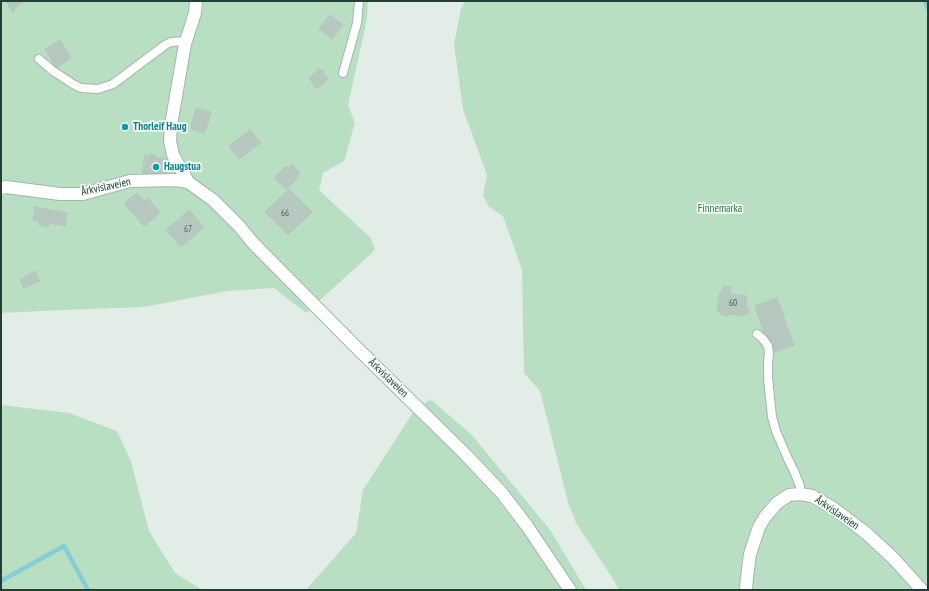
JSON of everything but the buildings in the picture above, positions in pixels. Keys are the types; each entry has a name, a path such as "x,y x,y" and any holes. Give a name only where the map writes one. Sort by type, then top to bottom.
{"street":[{"name":"Årkvislaveien","path":"196,1 195,13 185,44 171,125 170,141 173,155 188,182 213,200 239,226 254,244 465,454 501,492 527,526 570,590"},
{"name":"Årkvislaveien","path":"1,188 6,187 60,194 83,194 130,181 176,180 188,182"},
{"name":"Årkvislaveien","path":"746,590 746,577 750,554 759,527 777,503 789,495 800,494 812,496 828,505 866,532 893,558 922,590"}],"lane":[{"path":"343,73 357,23 359,1"},
{"path":"39,59 53,71 73,84 81,88 98,89 113,84 165,45 171,42 187,41"},
{"path":"757,334 768,346 768,378 772,417 776,431 800,486 800,494"}],"green space":[{"path":"1,1 368,1 367,19 348,105 355,123 344,161 323,173 319,190 371,238 375,250 306,313 274,288 227,291 144,307 1,313"},
{"name":"Finnemarka","path":"465,1 928,1 928,590 619,590 576,523 568,502 540,391 524,373 522,270 503,216 489,207 483,195 487,175 463,109 454,44 461,9"},
{"path":"430,399 472,435 551,531 586,590 306,590 356,533 363,490 412,414"},
{"path":"1,405 69,413 117,431 131,461 149,531 175,573 202,590 1,590"}],"waterway":[{"path":"925,1 928,9"},
{"path":"1,581 64,546 88,590"}],"place":[{"name":"Thorleif Haug","path":"125,127"},
{"name":"Haugstua","path":"156,167"}]}
